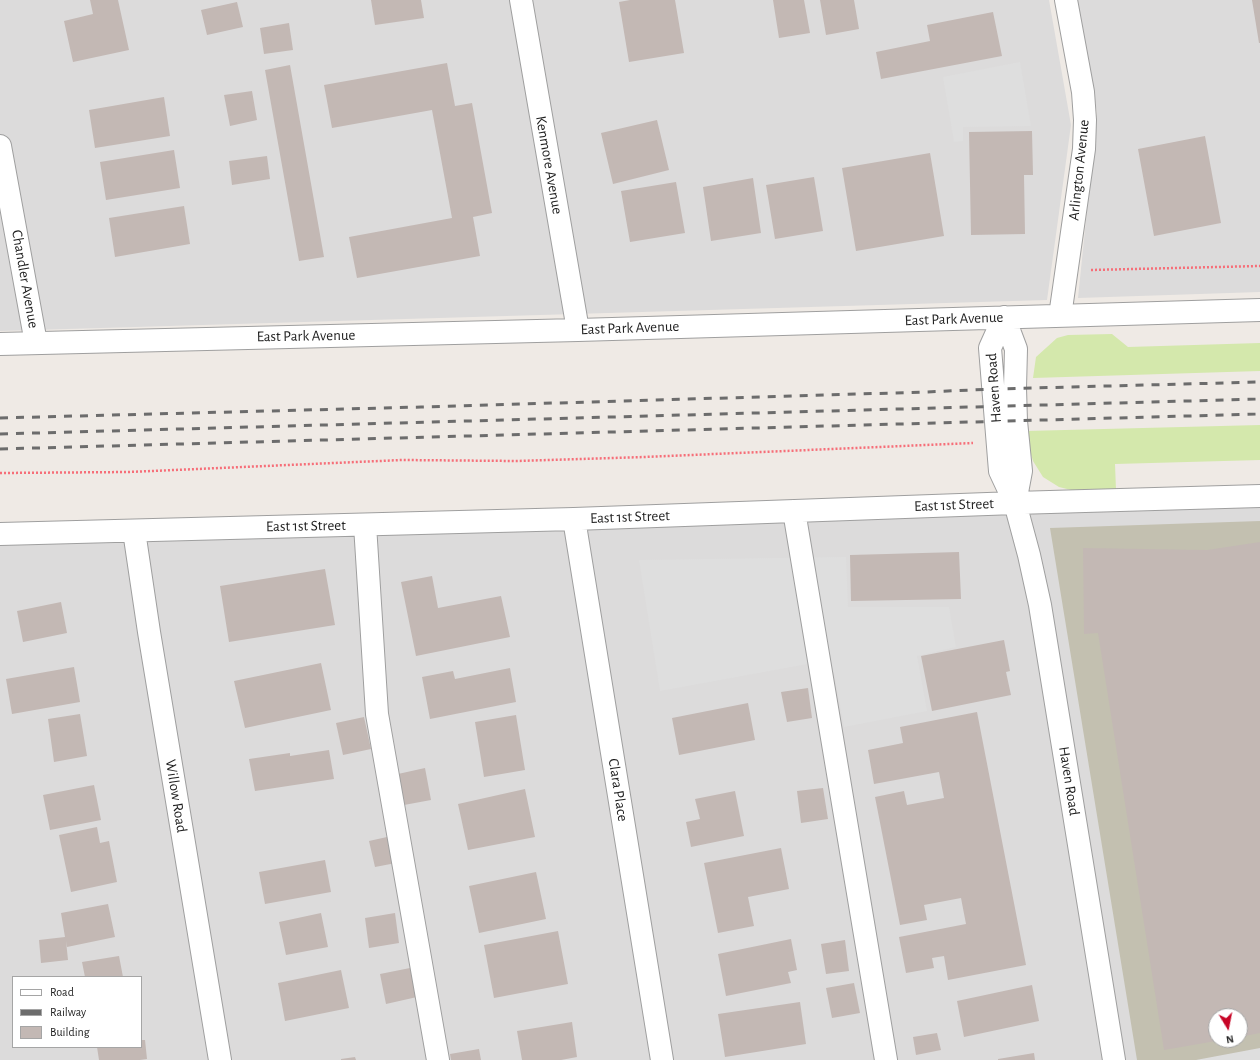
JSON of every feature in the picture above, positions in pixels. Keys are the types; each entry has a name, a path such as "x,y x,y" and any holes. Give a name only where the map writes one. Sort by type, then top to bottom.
{"street":[{"name":"Kenmore Avenue","path":"521,0 578,330"},
{"name":"Arlington Avenue","path":"1060,316 1084,149 1085,120 1083,92 1066,0"},
{"name":"Chandler Avenue","path":"0,146 36,343"},
{"name":"East Park Avenue","path":"0,344 578,330 1260,310"},
{"name":"Haven Road","path":"1004,317 990,348 1000,471 1015,503 1029,555 1040,605 1114,1060"},
{"name":"Haven Road","path":"1004,317 1016,349 1016,421 1021,471 1015,503"},
{"name":"East 1st Street","path":"0,534 574,519 1015,503 1260,496"},
{"path":"794,511 886,1060"},
{"name":"Clara Place","path":"574,519 662,1060"},
{"path":"365,525 377,714 438,1060"},
{"name":"Willow Road","path":"134,531 149,632 220,1060"}],"path":[{"path":"1088,270 1260,266"},
{"path":"0,473 129,472 402,460 516,461 644,457 977,442 998,439"}],"shaded area":[{"path":"0,0 1049,0 1071,125 1047,300 0,331"},
{"path":"1077,0 1260,0 1260,292 1078,298 1097,113"},
{"path":"1020,62 1031,126 963,127 963,141 954,142 943,77"},
{"path":"1260,501 1260,1060 0,1060 0,528"},
{"path":"1260,521 1260,1060 1137,1060 1050,528"},
{"path":"846,557 848,607 949,607 956,647 917,656 927,711 844,727 834,672 816,676 813,663 660,691 639,560"},
{"path":"1260,1048 1260,1060 1196,1060"}],"green space":[{"path":"1112,334 1128,347 1260,343 1260,371 1033,378 1036,357 1057,338 1068,335"},
{"path":"1260,425 1260,460 1115,464 1116,490 1075,491 1059,487 1043,477 1033,461 1028,445 1026,431"}],"building":[{"path":"90,0 118,0 129,50 73,62 64,21 93,14"},
{"path":"371,0 421,0 424,18 375,25"},
{"path":"630,0 675,0 684,53 629,62 619,2"},
{"path":"773,0 804,0 810,33 779,38"},
{"path":"820,0 854,0 859,29 826,35"},
{"path":"1252,0 1260,0 1260,43 1259,43"},
{"path":"237,2 243,27 207,35 201,10"},
{"path":"993,12 1002,56 881,79 876,52 930,41 927,25"},
{"path":"289,23 293,50 264,54 260,28"},
{"path":"447,63 455,106 472,103 492,213 473,217 480,256 357,278 349,237 452,218 432,110 332,128 324,85"},
{"path":"290,65 324,257 299,261 265,70"},
{"path":"252,91 257,120 230,126 224,95"},
{"path":"164,97 170,136 95,148 89,110"},
{"path":"657,120 669,170 613,184 601,133"},
{"path":"1032,131 1033,175 1024,175 1025,234 971,235 969,132"},
{"path":"1205,136 1221,223 1154,236 1138,149"},
{"path":"174,150 180,188 106,200 100,162"},
{"path":"930,153 944,236 856,251 842,168"},
{"path":"267,156 270,179 232,185 229,161"},
{"path":"814,177 823,231 775,239 766,185"},
{"path":"753,178 761,233 711,241 703,187"},
{"path":"676,182 685,233 630,242 621,191"},
{"path":"184,206 190,244 115,257 109,218"},
{"path":"1260,542 1260,1033 1248,1035 1248,1008 1208,1008 1208,1042 1164,1050 1098,633 1084,634 1083,548 1207,550"},
{"path":"959,552 961,599 851,601 850,555"},
{"path":"325,569 335,625 229,642 220,586"},
{"path":"432,576 438,608 501,596 510,637 416,656 401,582"},
{"path":"61,602 67,633 23,642 17,611"},
{"path":"1004,640 1010,671 1006,672 1011,695 932,711 921,656"},
{"path":"321,663 331,710 245,728 234,681"},
{"path":"74,667 80,702 12,714 6,679"},
{"path":"510,668 516,702 430,719 422,677 453,671 455,679"},
{"path":"808,688 812,718 787,722 781,692"},
{"path":"748,703 755,740 679,755 672,718"},
{"path":"977,712 1026,965 948,980 944,956 932,958 934,968 906,973 899,937 966,924 961,898 924,905 927,920 900,925 875,797 904,791 907,805 944,798 939,772 874,784 868,750 903,743 900,727"},
{"path":"80,714 87,756 54,762 48,719"},
{"path":"516,715 525,770 484,777 475,722"},
{"path":"364,717 371,749 343,755 336,723"},
{"path":"329,750 334,779 255,791 249,759 290,753 290,756"},
{"path":"425,768 431,800 404,805 398,774"},
{"path":"94,785 101,820 50,830 43,795"},
{"path":"823,788 828,819 801,823 797,791"},
{"path":"525,789 535,837 468,850 458,804"},
{"path":"735,791 744,836 691,847 686,822 700,819 695,799"},
{"path":"97,827 100,843 109,841 117,882 71,892 59,835"},
{"path":"396,835 401,862 375,867 369,841"},
{"path":"781,848 789,889 748,897 754,926 718,933 704,863"},
{"path":"325,860 331,892 265,904 259,872"},
{"path":"536,872 546,919 479,933 469,886"},
{"path":"108,904 115,937 67,947 66,941 68,960 41,963 39,940 65,937 61,913"},
{"path":"321,913 328,947 286,955 279,922"},
{"path":"395,913 399,943 369,948 365,918"},
{"path":"558,931 568,984 494,998 484,945"},
{"path":"791,939 797,970 788,972 791,983 726,996 718,954"},
{"path":"845,940 849,971 826,974 821,944"},
{"path":"119,956 123,976 85,976 82,962"},
{"path":"410,968 417,997 386,1004 380,974"},
{"path":"341,970 349,1008 285,1021 278,983"},
{"path":"854,983 860,1013 832,1018 826,988"},
{"path":"1032,985 1039,1021 964,1037 957,1001"},
{"path":"800,1002 806,1044 725,1057 718,1014"},
{"path":"572,1022 577,1057 561,1060 522,1060 517,1031"},
{"path":"937,1033 941,1050 916,1055 913,1037"},
{"path":"142,1040 145,1040 147,1059 99,1060 97,1048 142,1048"},
{"path":"479,1049 481,1060 451,1060 450,1054"},
{"path":"1034,1053 1035,1060 998,1060 998,1059"},
{"path":"355,1057 356,1060 341,1060 341,1059"}],"railway":[{"path":"0,418 1260,382"},
{"path":"0,434 1260,399"},
{"path":"0,449 1260,414"}]}
